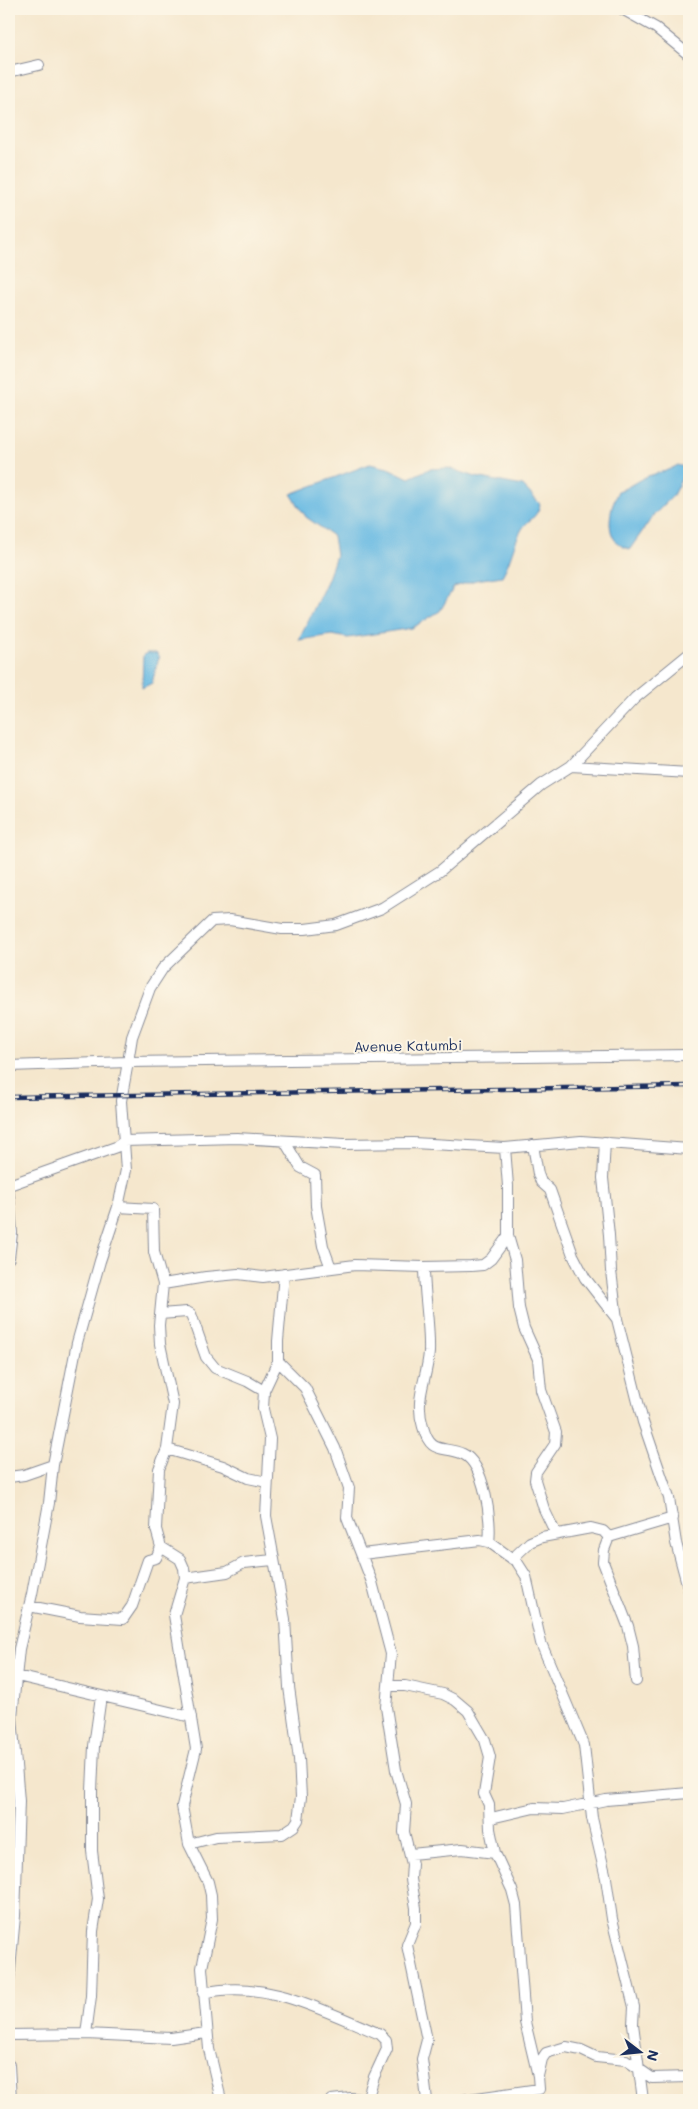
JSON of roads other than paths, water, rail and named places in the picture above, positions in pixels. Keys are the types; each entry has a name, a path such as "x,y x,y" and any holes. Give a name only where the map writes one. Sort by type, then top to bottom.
{"street":[{"path":"622,9 656,28 689,55"},
{"path":"9,72 39,65"},
{"path":"9,1980 15,1916 19,1801 10,1718 19,1650 49,1503 53,1465 79,1334 97,1270 118,1207 126,1170 121,1101 132,1037 150,988 163,968 212,921 230,920 282,929 305,929 336,926 382,908 440,871 541,785 571,766 634,698 689,654"},
{"path":"571,766 689,773"},
{"name":"Avenue Katumbi","path":"9,1066 128,1062 689,1055"},
{"path":"9,1185 116,1147 124,1142 237,1138 285,1142 379,1145 413,1143 505,1148 581,1140 689,1149"},
{"path":"285,1142 300,1167 315,1175 317,1214 323,1246 331,1268"},
{"path":"605,1142 603,1178 617,1319 643,1422 669,1498 676,1543 689,1591"},
{"path":"533,1146 541,1182 550,1190 553,1204 573,1256 585,1278 617,1319"},
{"path":"505,1148 508,1186 508,1236 515,1260 519,1308 524,1328 538,1359 541,1390 556,1432 555,1444 536,1472 535,1480 544,1509 556,1534"},
{"path":"9,1195 12,1233 9,1258"},
{"path":"29,1606 80,1616 123,1619 132,1606 148,1560 156,1558 161,1547 156,1529 159,1469 168,1449 173,1404 160,1344 163,1284 154,1252 153,1209 118,1207"},
{"path":"163,1284 238,1274 263,1276 354,1265 424,1268 483,1264 491,1259 508,1236"},
{"path":"424,1268 429,1350 419,1402 419,1412 426,1438 431,1444 448,1452 463,1454 471,1459 477,1470 488,1509 491,1528 489,1542"},
{"path":"189,1844 216,1837 282,1834 294,1826 298,1820 301,1797 299,1759 289,1687 285,1620 267,1528 267,1482 270,1439 263,1410 264,1391 278,1361 284,1274"},
{"path":"160,1314 187,1312 191,1314 206,1357 215,1368 247,1381 264,1391"},
{"path":"278,1361 305,1388 335,1448 349,1488 348,1518 362,1554 391,1654 386,1707 396,1770 406,1804 404,1832 411,1854 410,1879 416,1908 416,1923 407,1945 427,2040 422,2059 427,2100"},
{"path":"168,1449 223,1466 248,1478 267,1482"},
{"path":"9,1477 24,1475 53,1465"},
{"path":"609,1537 672,1518"},
{"path":"512,1559 530,1542 556,1534 591,1528 603,1531 609,1537"},
{"path":"609,1537 604,1550 603,1562 628,1626 633,1646 636,1681"},
{"path":"362,1554 467,1540 480,1540 489,1542 512,1559 526,1576 540,1643 584,1745 590,1804 606,1878 612,1919 634,2007 633,2024 643,2100"},
{"path":"161,1547 180,1559 184,1568 185,1578 174,1615 196,1749 182,1806 189,1844 208,1882 211,1895 212,1919 202,1968 203,1993 206,2033 221,2100"},
{"path":"185,1578 220,1574 244,1563 273,1560"},
{"path":"17,1676 191,1717"},
{"path":"389,1686 404,1686 443,1694 455,1700 468,1711 485,1740 490,1757 484,1794 491,1818 490,1829 495,1852 512,1890 516,1905 525,2022 542,2100"},
{"path":"86,2034 91,1996 93,1931 98,1899 92,1851 92,1791 94,1746 101,1696"},
{"path":"491,1818 534,1808 563,1809 590,1804 689,1793"},
{"path":"411,1854 462,1848 495,1852"},
{"path":"203,1993 230,1988 262,1990 286,1995 380,2034 386,2040 387,2049 374,2077 367,2100 351,2098 331,2100"},
{"path":"9,2035 86,2034 171,2038 206,2033"},
{"path":"538,2076 542,2059 546,2053 566,2048 581,2050 596,2056 626,2060 652,2078 689,2077"},
{"path":"9,2065 11,2100"},
{"path":"464,2100 539,2089"}],"water":[{"path":"370,464 388,468 409,478 429,469 448,468 476,477 523,486 540,504 539,509 519,535 502,576 476,580 454,587 440,611 412,628 348,638 332,635 299,640 328,579 336,555 333,536 306,517 291,494"},
{"path":"678,465 687,468 672,497 653,516 630,549 621,546 615,540 610,525 612,507 618,491 644,478"},
{"path":"146,653 156,653 159,657 152,683 142,688 143,656"}],"waterway":[{"path":"684,467 689,463"}],"railway":[{"path":"9,1097 689,1086"}]}
